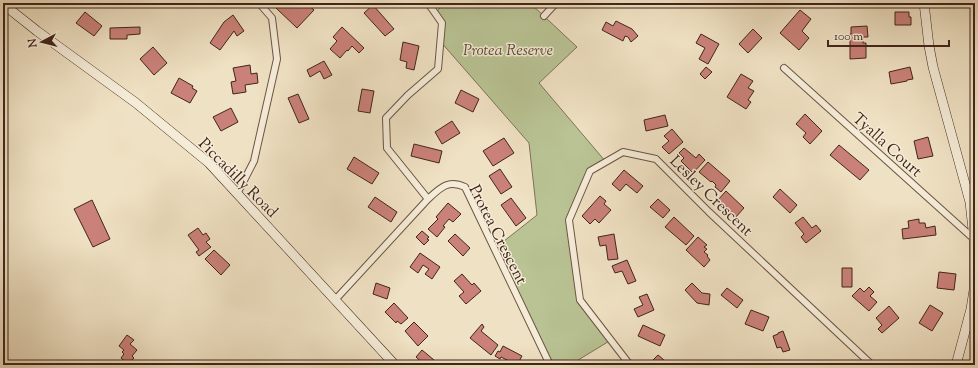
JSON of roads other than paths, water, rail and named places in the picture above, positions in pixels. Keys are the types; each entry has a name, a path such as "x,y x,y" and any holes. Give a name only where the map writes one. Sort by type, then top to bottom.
{"main road":[{"path":"924,3 933,67 970,202 974,239 974,290 971,309 956,365"},
{"name":"Piccadilly Road","path":"3,4 37,31 136,103 209,163 396,365"}],"street":[{"path":"237,194 254,161 277,59 272,18 259,3"},
{"path":"428,3 442,23 438,69 408,95 386,118 387,148 428,198"},
{"path":"544,16 556,3"},
{"name":"Tyalla Court","path":"784,68 974,239"},
{"name":"Lesley Crescent","path":"630,365 580,300 569,220 590,171 623,152 656,159 709,212 872,365"},
{"name":"Protea Crescent","path":"335,300 428,198 444,185 457,183 465,186 550,365"}],"park label":[{"name":"Protea Reserve","path":"508,49"}]}
